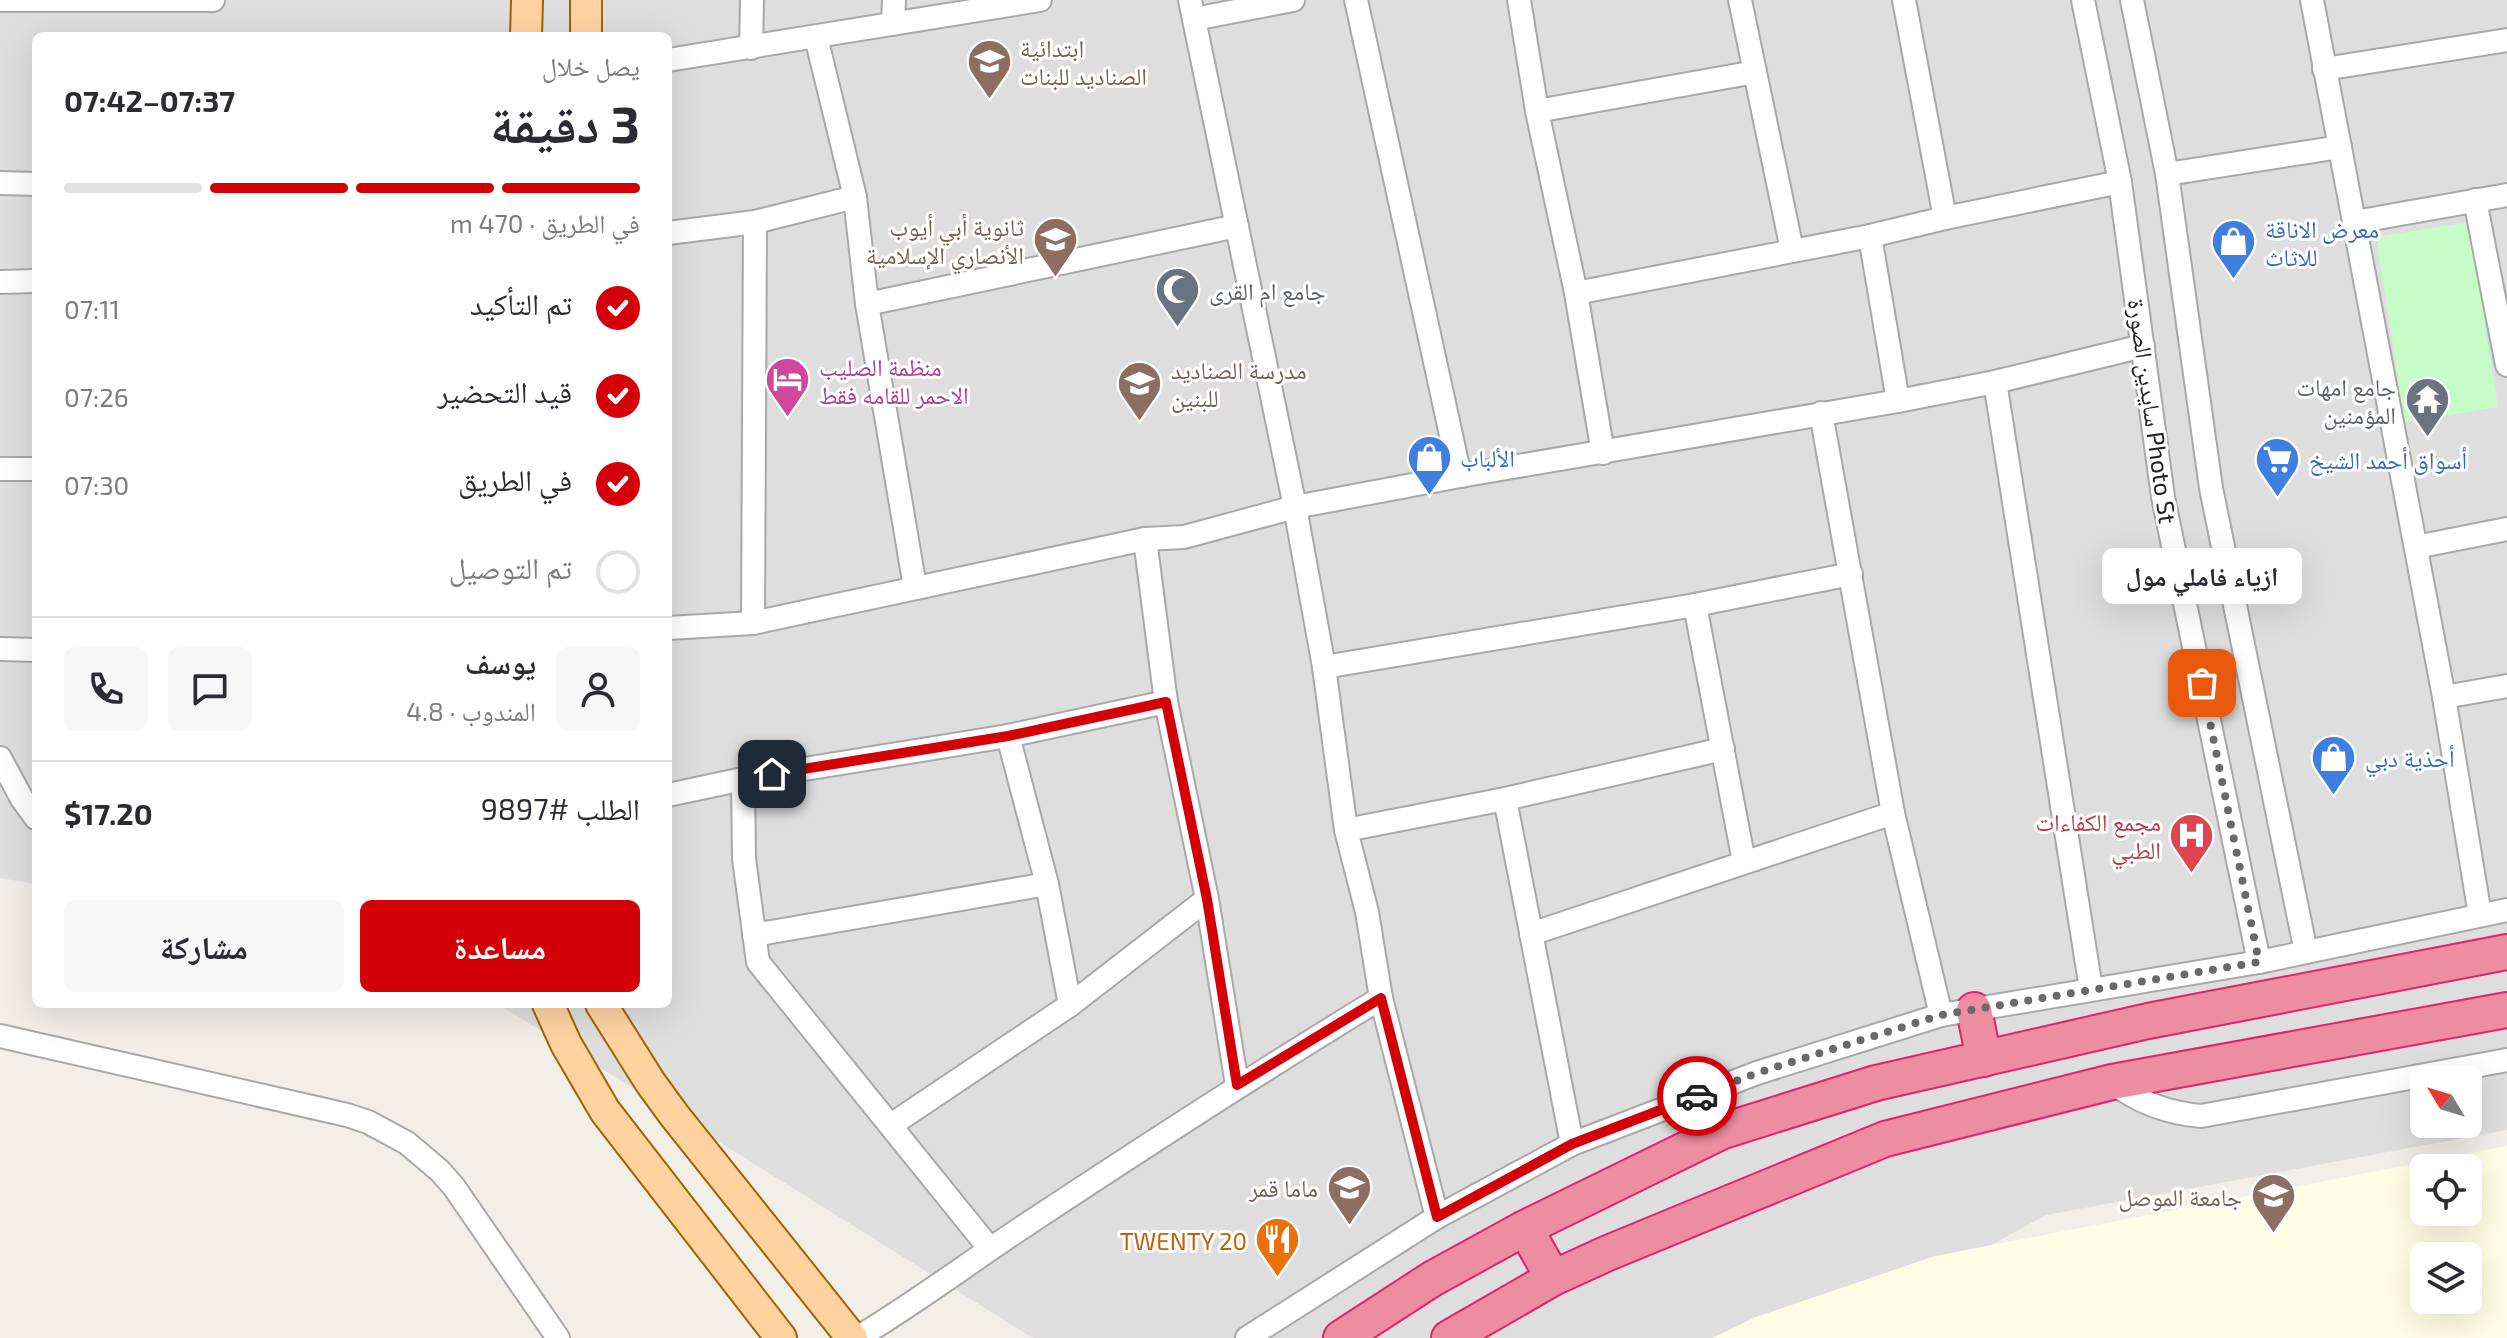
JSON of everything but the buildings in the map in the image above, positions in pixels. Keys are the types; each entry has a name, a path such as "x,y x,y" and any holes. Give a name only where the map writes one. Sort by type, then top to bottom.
{"highway":[{"path":"1341,1338 1432,1279 1525,1228 1723,1131 1876,1083 2148,1021 2507,952"},
{"path":"1449,1338 1553,1278 1885,1139 2112,1082 2507,1010"},
{"path":"1957,1012 1984,1059"},
{"path":"1525,1228 1553,1278"}],"main road":[{"path":"526,32 527,0"},
{"path":"586,0 586,32"},
{"path":"550,1008 566,1044 605,1111 781,1338"},
{"path":"566,1044 606,1014 674,1115 854,1338"}],"street":[{"path":"0,0 213,0"},
{"path":"751,48 752,0"},
{"path":"893,24 894,0"},
{"path":"672,59 1040,0"},
{"path":"1293,0 1192,10 1295,507 1324,667 1346,830 1367,912 1381,998 1437,1217"},
{"path":"1356,0 1460,476"},
{"path":"1519,0 1537,111 1576,293 1603,453"},
{"path":"1740,0 1792,250"},
{"path":"1904,0 1945,218"},
{"name":"سايدين الصورة Photo St","path":"2083,0 2120,182 2163,497 2259,962"},
{"name":"سايدين الصورة Photo St","path":"2132,0 2167,174 2211,488 2306,952"},
{"path":"2312,0 2444,697 2480,915"},
{"path":"816,37 855,197 867,304 915,587"},
{"path":"2324,69 2507,40"},
{"path":"1537,111 1755,72"},
{"path":"2167,174 2340,147"},
{"path":"1576,293 1870,236 2120,182"},
{"path":"0,183 32,184"},
{"path":"2355,222 2507,195"},
{"path":"672,232 755,222 855,197"},
{"path":"2475,200 2507,365"},
{"path":"753,623 755,222"},
{"path":"867,304 1237,226"},
{"path":"1870,236 1898,401"},
{"path":"0,282 32,281"},
{"path":"672,628 753,623 1145,539 1184,537 1295,507 1898,401 1995,382 2143,346"},
{"path":"1995,382 2091,989"},
{"path":"1821,413 1893,813 1957,1012"},
{"path":"0,469 32,469"},
{"path":"2416,547 2507,529"},
{"path":"1145,539 1166,702 1207,899 1237,1085"},
{"path":"1324,667 1695,605 1851,574"},
{"path":"1695,605 1744,862"},
{"path":"0,649 32,650"},
{"path":"2444,697 2507,686"},
{"path":"672,794 743,779 1008,736 1166,702"},
{"path":"1008,736 1047,884 1070,1005"},
{"path":"1346,830 1505,799 1723,749"},
{"path":"0,758 32,813"},
{"path":"743,779 744,859 758,962 990,1249"},
{"path":"1505,799 1572,1144"},
{"path":"1531,934 1893,813"},
{"path":"754,935 1047,884"},
{"path":"891,1125 1070,1005 1207,899"},
{"path":"1247,1338 1437,1217 1572,1144 1757,1073 1957,1012 2259,962 2507,910"},
{"path":"854,1338 913,1304 990,1249 1237,1085 1381,998"},
{"path":"0,1036 347,1115 388,1132 424,1156 454,1187 558,1338"},
{"path":"2112,1082 2151,1106 2201,1116 2507,1060"}],"shaded area":[{"path":"0,0 2507,0 2507,1130 2482,1135 2482,1066 2410,1066 2410,1138 2464,1138 2046,1215 1821,1338 1033,1338 504,1008 672,1008 672,32 32,32 32,883 0,878"},
{"name":"جامعة الموصل","path":"2507,1146 2507,1338 1712,1338 1756,1317 1935,1256 2410,1165 2410,1226 2482,1226 2482,1154 2465,1154"}],"green space":[{"path":"2469,222 2498,407 2405,422 2376,237"}],"way so far":[{"path":"1697,1096 1757,1073 1941,1015 2259,962 2202,683"}],"place":[{"name":"ابتدائية الصناديد للبنات","path":"989,100"},
{"name":"ثانوية أبي أيوب الأنصاري الإسلامية","path":"1055,279"},
{"name":"معرض الاناقة للاثاث","path":"2234,281"},
{"name":"جامع ام القرى","path":"1178,329"},
{"name":"منظمة الصليب الاحمر للقامه فقط","path":"788,419"},
{"name":"مدرسة الصناديد للبنين","path":"1140,422"},
{"name":"جامع امهات المؤمنين","path":"2427,439"},
{"name":"الألباب","path":"1429,496"},
{"name":"أسواق أحمد الشيخ","path":"2278,498"},
{"name":"ازياء فاملي مول","path":"2202,683"},
{"name":"أحذية دبي","path":"2334,796"},
{"name":"مجمع الكفاءات الطبي","path":"2192,874"},
{"name":"ماما قمر","path":"1349,1226"},
{"name":"جامعة الموصل","path":"2273,1235"},
{"name":"TWENTY 20","path":"1278,1279"}],"route":[{"path":"772,774 1008,736 1166,702 1207,899 1237,1085 1381,998 1437,1217 1572,1144 1697,1096"}]}
